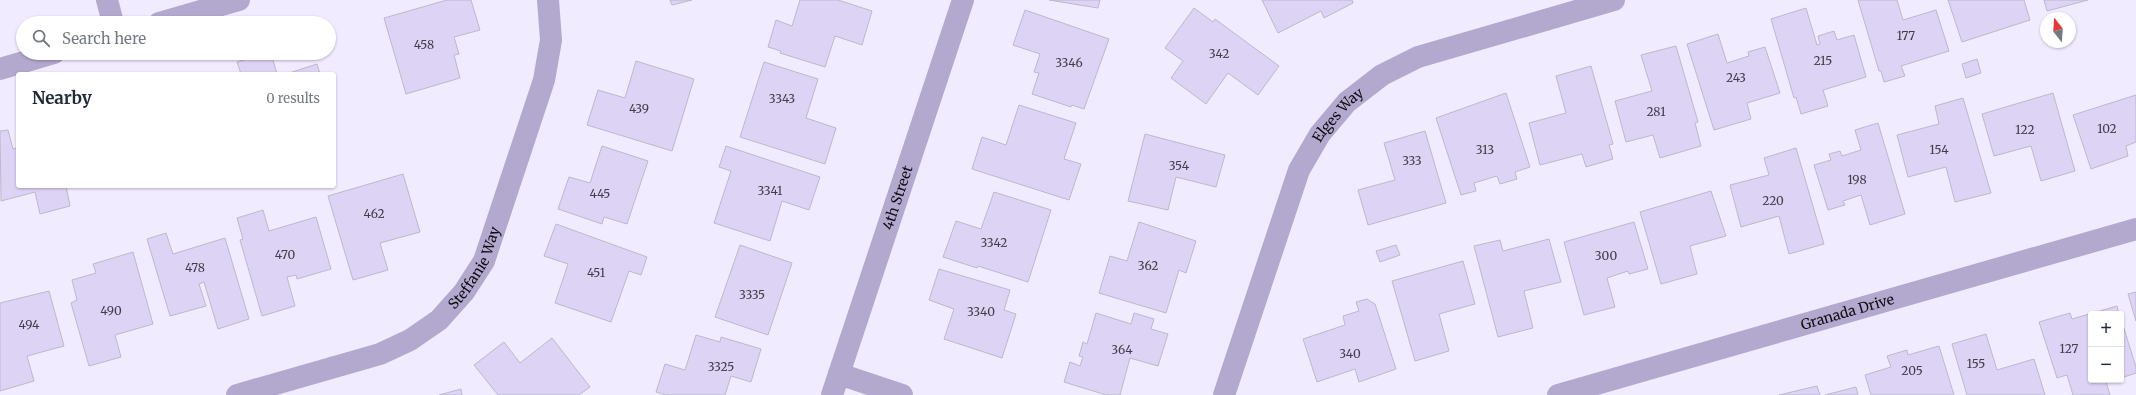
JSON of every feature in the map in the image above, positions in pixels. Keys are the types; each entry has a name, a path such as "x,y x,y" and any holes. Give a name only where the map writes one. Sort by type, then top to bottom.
{"street":[{"path":"107,0 112,16"},
{"path":"183,16 239,0"},
{"name":"Steffanie Way","path":"237,395 380,354 404,343 439,320 464,292 484,261 544,80 551,40 548,0"},
{"name":"4th Street","path":"832,395 963,0"},
{"name":"Elges Way","path":"1224,395 1299,170 1320,134 1347,102 1382,75 1418,57 1614,0"},
{"path":"0,69 30,60"},
{"name":"Granada Drive","path":"1558,395 2136,229"},
{"path":"839,374 902,395"}],"building":[{"path":"447,0 471,0 480,30 454,37 459,54 454,55 460,78 406,94 384,18"},
{"path":"670,0 692,0 672,5"},
{"path":"800,0 838,0 872,11 862,45 835,36 825,67 780,53 781,51 768,47 776,20 792,26"},
{"path":"1049,0 1100,0 1098,8"},
{"path":"1262,0 1352,0 1353,3 1324,18 1321,11 1278,33"},
{"path":"1858,0 1897,0 1903,20 1936,10 1949,51 1901,66 1905,76 1884,82 1881,71 1879,71"},
{"path":"1948,0 2024,0 2030,20 1962,42"},
{"path":"2044,0 2088,0 2047,11"},
{"path":"1194,8 1213,22 1215,19 1279,66 1258,95 1228,73 1206,104 1171,78 1183,61 1165,48"},
{"path":"1806,8 1817,45 1820,44 1818,36 1834,31 1837,40 1854,35 1866,77 1823,90 1828,106 1801,114 1796,97 1794,98 1771,19"},
{"path":"1025,10 1109,39 1084,109 1072,105 1071,107 1032,94 1039,73 1034,72 1040,54 1013,45"},
{"path":"1718,34 1727,63 1749,56 1748,52 1765,47 1780,93 1747,103 1751,119 1714,130 1687,44"},
{"path":"1676,46 1698,122 1695,123 1701,146 1660,158 1653,135 1626,142 1615,101 1652,91 1641,55"},
{"path":"1977,59 1981,73 1966,78 1962,64"},
{"path":"243,60 273,60 276,72 240,72 237,62"},
{"path":"636,61 694,79 672,151 587,125 598,90 625,98"},
{"path":"764,62 818,79 806,118 836,128 825,164 740,137"},
{"path":"317,64 319,72 292,72"},
{"path":"1591,66 1613,144 1609,145 1613,159 1586,167 1582,154 1540,165 1529,123 1566,113 1556,76"},
{"path":"1506,93 1530,167 1515,172 1517,179 1500,184 1497,176 1474,183 1476,191 1461,195 1436,118"},
{"path":"2053,93 2075,171 2041,181 2031,146 1994,156 1982,114"},
{"path":"2136,95 2136,142 2126,146 2128,156 2091,169 2073,115"},
{"path":"1963,98 1991,193 1955,202 1946,167 1908,177 1897,135 1939,124 1935,106"},
{"path":"1019,105 1076,123 1064,159 1081,164 1069,200 972,169 982,137 1006,145"},
{"path":"1878,123 1905,214 1870,225 1861,195 1843,201 1845,205 1828,210 1814,165 1831,160 1829,154 1840,151 1842,156 1861,150 1855,130"},
{"path":"8,130 13,149 16,148 16,188 66,188 70,206 40,214 35,192 1,201 0,131"},
{"path":"1425,131 1446,203 1368,225 1358,190 1395,180 1384,143"},
{"path":"1145,134 1225,155 1216,187 1176,177 1168,210 1128,201"},
{"path":"602,146 648,161 627,224 604,217 602,224 558,209 569,177 590,183"},
{"path":"726,146 820,177 809,210 782,201 770,241 714,223 731,171 719,167"},
{"path":"1796,148 1824,244 1789,254 1779,216 1741,227 1730,185 1769,175 1764,158"},
{"path":"403,174 420,232 380,243 388,270 353,280 328,196"},
{"path":"1711,191 1726,236 1690,246 1697,274 1661,284 1640,212"},
{"path":"994,192 1051,210 1028,282 978,266 977,268 943,257 956,221 981,229"},
{"path":"263,210 269,231 316,217 331,269 297,279 296,275 287,277 295,306 262,316 240,240 243,239 237,218"},
{"path":"1139,222 1196,241 1186,273 1179,270 1166,313 1099,293 1110,256 1127,261"},
{"path":"1634,222 1648,269 1629,274 1628,271 1607,278 1615,307 1584,315 1564,242"},
{"path":"556,224 647,257 641,275 629,271 611,322 555,303 568,264 544,256"},
{"path":"166,233 173,254 225,238 249,319 218,329 204,282 199,284 206,306 170,316 147,239"},
{"path":"1549,239 1561,282 1524,291 1533,328 1498,337 1474,246 1500,240 1503,251"},
{"path":"740,245 792,263 768,335 715,317"},
{"path":"1396,245 1400,255 1380,262 1376,251"},
{"path":"133,252 153,324 115,335 121,357 89,366 71,303 77,300 72,280 96,273 93,264"},
{"path":"1463,261 1475,304 1439,314 1449,351 1415,361 1392,281"},
{"path":"939,269 1010,290 1004,310 1016,314 1002,358 944,339 954,309 929,300"},
{"path":"49,291 64,346 27,356 34,381 0,391 0,303"},
{"path":"2136,292 2136,321 2128,294"},
{"path":"1367,299 1375,304 1396,369 1359,382 1355,369 1317,382 1303,339 1345,325 1343,316 1359,311 1356,302"},
{"path":"2117,306 2118,311 2100,311"},
{"path":"1096,313 1131,324 1134,313 1154,319 1151,329 1168,334 1158,366 1130,358 1120,395 1106,395 1064,382 1070,362 1080,366 1083,357 1079,356 1083,342 1087,344"},
{"path":"2070,313 2072,319 2088,314 2088,383 2106,383 2110,395 2073,395 2067,375 2057,378 2039,322"},
{"path":"2124,329 2136,367 2136,373 2124,377"},
{"path":"1986,334 1997,370 2034,359 2045,395 1967,395 1952,344"},
{"path":"696,335 720,342 721,337 761,349 751,382 731,376 725,395 666,395 656,392 665,364 685,370"},
{"path":"552,338 590,387 579,395 498,395 474,365 504,342 520,363"},
{"path":"1939,346 1954,395 1871,395 1865,375 1891,367 1887,356 1907,350 1908,355"},
{"path":"1817,386 1820,395 1779,395"},
{"path":"1856,387 1858,395 1825,395"},
{"path":"461,389 462,395 439,395"}]}
